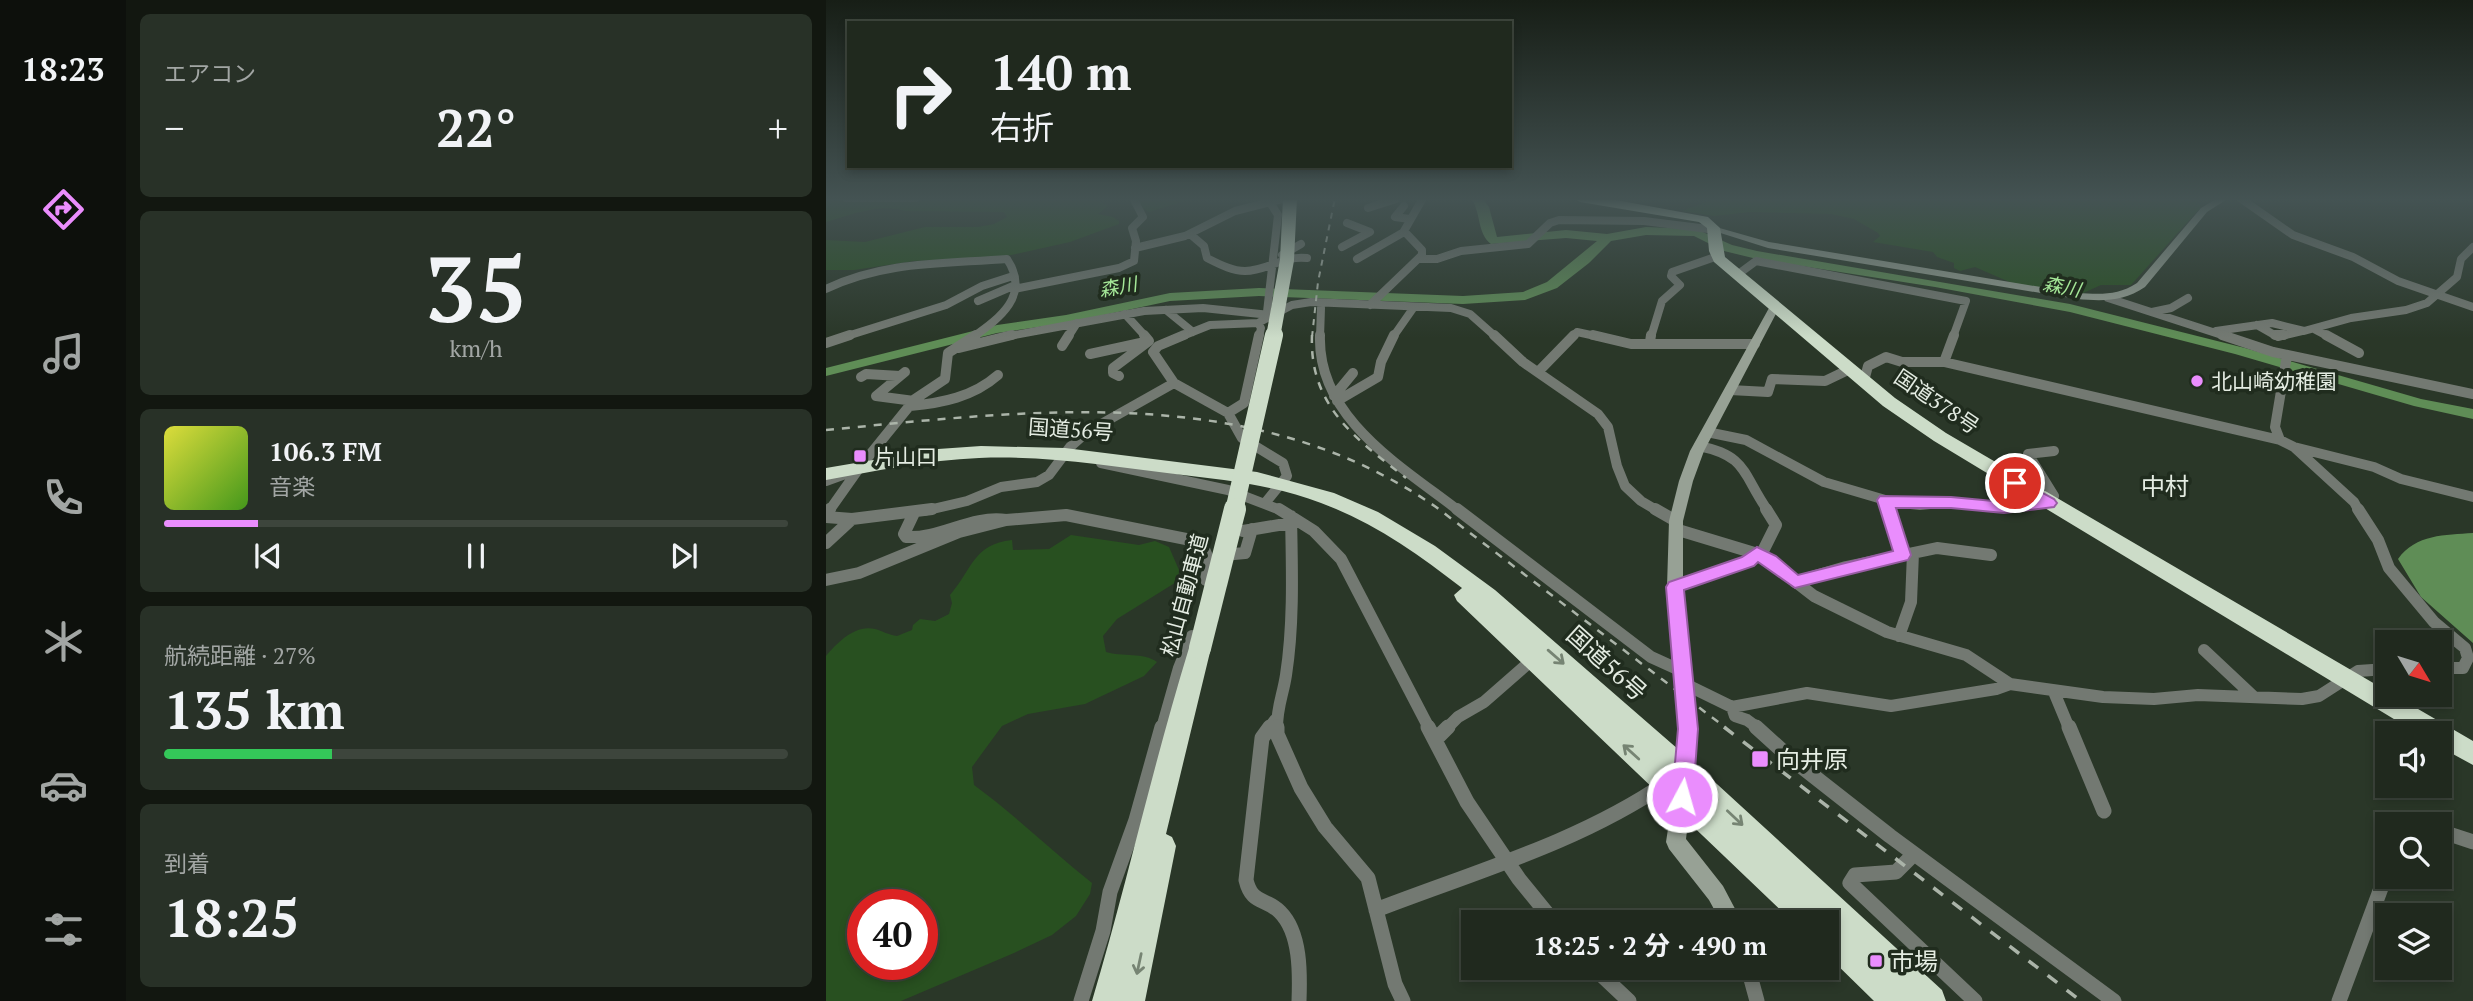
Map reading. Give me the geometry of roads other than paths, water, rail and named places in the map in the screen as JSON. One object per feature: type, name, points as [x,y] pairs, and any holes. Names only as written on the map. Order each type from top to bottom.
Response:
[{"type":"highway","name":"松山自動車道","points":[[1107,1001],[1139,890],[1184,703],[1248,462],[1276,322],[1286,265],[1287,245]]},
{"type":"highway","name":"国道378号","points":[[1717,245],[1737,275],[1774,308],[1940,437],[2417,721]]},
{"type":"highway","name":"国道56号","points":[[826,474],[958,453],[1073,456],[1214,471],[1283,483],[1349,507],[1428,551],[1487,596],[1802,910]]},
{"type":"highway","name":"国道56号","points":[[1349,507],[1439,573],[1476,604],[1533,659],[1931,1001]]},
{"type":"highway","points":[[1130,1001],[1156,885],[1184,703]]},
{"type":"highway","name":"国道378号","points":[[2452,742],[2473,754]]},
{"type":"highway","points":[[1839,946],[1896,1001]]},
{"type":"street","points":[[978,301],[1014,287],[1125,266],[1134,261],[1135,245]]},
{"type":"street","points":[[1135,248],[1148,245]]},
{"type":"street","points":[[1202,245],[1207,258],[1237,270],[1255,270],[1294,256],[1307,258]]},
{"type":"street","points":[[1268,314],[1275,245]]},
{"type":"street","points":[[1273,262],[1300,245]]},
{"type":"street","points":[[1346,245],[1370,251]]},
{"type":"street","points":[[1357,259],[1381,245]]},
{"type":"street","points":[[1371,303],[1419,259],[1422,250],[1417,245]]},
{"type":"street","points":[[1419,259],[1437,259],[1461,251],[1517,245]]},
{"type":"street","points":[[1650,342],[1659,307],[1670,290],[1680,285],[1671,276],[1672,272],[1713,245]]},
{"type":"street","points":[[1761,245],[2010,287],[2108,298],[2213,332],[2286,363],[2473,394]]},
{"type":"street","points":[[2108,298],[2129,293],[2141,285],[2175,245]]},
{"type":"street","points":[[2320,245],[2346,254],[2398,281],[2473,307]]},
{"type":"street","points":[[2213,332],[2257,325],[2278,337],[2351,318],[2406,310],[2427,303],[2457,277],[2461,259],[2473,247]]},
{"type":"street","points":[[826,289],[855,274],[893,266],[1007,259],[1014,287],[1014,296],[1008,311],[946,356],[945,379],[912,404],[860,467],[826,516],[852,519],[914,513],[967,500],[1000,487],[1037,482],[1073,456],[1087,432],[1174,383]]},
{"type":"street","points":[[1737,275],[1756,261],[1966,301],[1944,362]]},
{"type":"street","points":[[855,274],[869,278]]},
{"type":"street","points":[[826,343],[954,302],[982,286],[1013,276]]},
{"type":"street","points":[[826,289],[838,292]]},
{"type":"street","points":[[2152,312],[2171,308],[2188,298]]},
{"type":"street","points":[[1266,502],[1287,476],[1283,463],[1242,438],[1228,413],[1174,383],[1154,349],[1210,325],[1258,323],[1268,314],[1307,301],[1451,308],[1470,313],[1514,355],[1604,420],[1625,486],[1641,501],[1676,525],[1759,554],[1795,582],[1832,605],[1899,636],[1965,654],[2010,684],[2103,697],[2154,699],[2198,695],[2302,699],[2319,696],[2358,671],[2375,670]]},
{"type":"street","points":[[1335,398],[1378,377],[1381,362],[1391,340],[1414,307]]},
{"type":"street","points":[[959,347],[1125,314],[1203,308],[1268,314]]},
{"type":"street","points":[[1321,308],[1319,357],[1335,398],[1351,423],[1378,449],[1651,657],[1732,707],[1735,716],[1743,717],[1756,726],[1773,743],[1914,854],[2114,1001]]},
{"type":"street","points":[[1725,910],[1676,842],[1678,784],[1688,729],[1675,587],[1676,525],[1686,481],[1703,439],[1774,308]]},
{"type":"street","points":[[1166,310],[1193,332]]},
{"type":"street","points":[[1125,314],[1149,341]]},
{"type":"street","points":[[1062,346],[1077,323]]},
{"type":"street","points":[[1228,413],[1244,403],[1261,328],[1258,323]]},
{"type":"street","points":[[2309,330],[2359,353]]},
{"type":"street","points":[[1538,372],[1577,332],[1626,344],[1755,344]]},
{"type":"street","points":[[1090,354],[1149,341]]},
{"type":"street","points":[[1119,376],[1112,372],[1113,368],[1149,341]]},
{"type":"street","points":[[1730,390],[1768,392],[1772,379],[1825,381],[1857,375],[1886,357],[1902,362],[1944,362],[2280,440],[2294,447],[2350,459],[2400,479],[2473,497]]},
{"type":"street","points":[[2280,440],[2275,427],[2286,363]]},
{"type":"street","points":[[1335,398],[1353,373]]},
{"type":"street","points":[[861,377],[866,374],[902,374],[876,396],[912,404],[934,403],[988,386],[998,374]]},
{"type":"street","points":[[1703,439],[1746,440],[1824,482],[1902,504],[1951,502],[2004,508],[2049,503],[2054,496],[2028,454],[2053,451]]},
{"type":"street","points":[[1675,587],[1748,561],[1759,554],[1776,525],[1748,473],[1731,455],[1703,439]]},
{"type":"street","points":[[2294,447],[2354,502],[2378,540],[2389,568],[2444,630]]},
{"type":"street","points":[[1073,456],[1266,502],[1328,544],[1341,560],[1467,802],[1506,861],[1545,910]]},
{"type":"street","points":[[826,481],[860,467]]},
{"type":"street","points":[[1885,500],[1908,554],[1911,602],[1899,636]]},
{"type":"street","points":[[914,513],[904,534],[906,537],[932,535],[992,519],[1006,520]]},
{"type":"street","points":[[826,580],[859,573],[959,532],[1006,520],[1066,514],[1191,540],[1205,547],[1209,556],[1209,567],[1189,648],[1179,668],[1136,820],[1110,892],[1103,931],[1081,1001]]},
{"type":"street","points":[[826,542],[852,519]]},
{"type":"street","points":[[1209,556],[1245,553],[1247,530],[1291,519]]},
{"type":"street","points":[[1291,519],[1292,578],[1286,676],[1275,720],[1262,737],[1246,880],[1248,893],[1254,899],[1273,906],[1289,922],[1298,967],[1299,1001]]},
{"type":"street","points":[[1795,582],[1846,567],[1937,548],[1991,555]]},
{"type":"street","points":[[2452,637],[2465,648],[2468,658],[2463,668],[2452,668]]},
{"type":"street","points":[[2204,650],[2253,696]]},
{"type":"street","points":[[1436,739],[1453,721],[1484,702],[1533,659]]},
{"type":"street","points":[[1732,707],[1807,693],[1891,706],[1996,689],[2010,684]]},
{"type":"street","points":[[2054,692],[2104,811]]},
{"type":"street","points":[[1275,720],[1284,752],[1301,788],[1325,827],[1368,878],[1395,984],[1403,1001]]},
{"type":"street","points":[[1376,909],[1465,875],[1487,871],[1678,784]]},
{"type":"street","points":[[2452,835],[2473,842]]},
{"type":"street","points":[[1914,854],[1896,872],[1855,875],[1850,883],[1975,1001]]},
{"type":"street","points":[[2339,1001],[2381,889]]},
{"type":"street","points":[[1607,980],[1629,1001]]},
{"type":"street","points":[[1751,980],[1757,1001]]},
{"type":"waterway","name":"森川","points":[[826,372],[997,329],[1066,319],[1170,297],[1259,292],[1463,300],[1525,296],[1552,285],[1600,245]]},
{"type":"waterway","name":"森川","points":[[1721,245],[1757,255],[1935,283],[2070,308],[2240,351],[2419,403],[2473,414]]},
{"type":"railway","points":[[1312,336],[1326,245]]},
{"type":"railway","points":[[1312,336],[1313,360],[1318,382],[1327,401],[1353,434],[1406,478]]},
{"type":"railway","points":[[826,430],[1063,412],[1141,414],[1218,422],[1293,439],[1366,467],[1436,507],[1726,728]]},
{"type":"railway","points":[[1724,727],[2081,1001]]},
{"type":"place","name":"北山崎幼稚園","points":[[2197,381]]},
{"type":"place","name":"片山口","points":[[860,456]]},
{"type":"place","name":"向井原","points":[[1760,759]]},
{"type":"place","name":"市場","points":[[1876,961]]},
{"type":"district","name":"中村","points":[[2165,486]]}]
